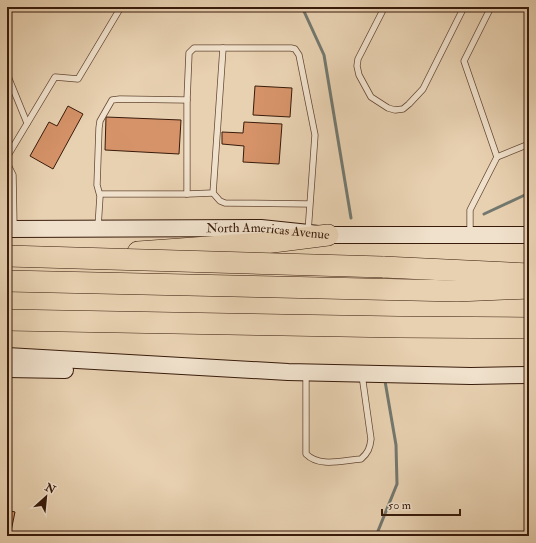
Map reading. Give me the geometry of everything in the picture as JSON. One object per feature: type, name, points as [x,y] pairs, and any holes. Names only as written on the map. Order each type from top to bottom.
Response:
[{"type":"highway","points":[[7,261],[264,243],[318,234]]},
{"type":"highway","points":[[7,256],[383,267],[529,274]]},
{"type":"highway","points":[[7,280],[449,291],[529,288]]},
{"type":"highway","points":[[7,320],[529,328]]},
{"type":"main road","name":"North Americas Avenue","points":[[11,229],[261,228],[318,234],[470,236],[529,235]]},
{"type":"main road","points":[[7,356],[306,373],[471,376],[529,375]]},
{"type":"main road","points":[[7,369],[250,375],[288,372]]},
{"type":"lane","points":[[7,157],[55,77],[78,79],[121,7]]},
{"type":"lane","points":[[383,7],[382,12],[358,59],[357,66],[362,80],[371,97],[388,108],[395,110],[403,109],[423,89],[464,7]]},
{"type":"lane","points":[[491,7],[464,61],[497,157]]},
{"type":"lane","points":[[187,194],[187,100],[189,53],[194,48],[295,49],[299,55],[315,135],[310,204],[318,234]]},
{"type":"lane","points":[[223,48],[214,193],[225,203],[310,204]]},
{"type":"lane","points":[[7,74],[27,123]]},
{"type":"lane","points":[[98,229],[100,194],[97,185],[99,128],[100,121],[112,100],[187,100]]},
{"type":"lane","points":[[470,236],[470,210],[497,157],[529,144]]},
{"type":"lane","points":[[7,163],[13,175],[11,229]]},
{"type":"lane","points":[[100,194],[214,193]]},
{"type":"lane","points":[[306,373],[306,454],[311,460],[321,463],[361,459],[366,455],[370,448],[371,438],[362,374]]},
{"type":"building","points":[[255,86],[292,88],[290,117],[253,115]]},
{"type":"building","points":[[529,104],[529,116],[525,105]]},
{"type":"building","points":[[68,106],[83,114],[53,169],[30,156],[49,122],[57,126]]},
{"type":"building","points":[[106,117],[181,120],[179,154],[105,150]]},
{"type":"building","points":[[244,122],[282,124],[279,164],[243,162],[244,146],[222,144],[222,132],[243,133]]},
{"type":"building","points":[[7,510],[15,512],[10,536],[7,536]]},
{"type":"waterway","points":[[302,7],[324,55],[351,218]]},
{"type":"waterway","points":[[484,214],[529,193]]},
{"type":"waterway","points":[[376,536],[397,484],[396,445],[385,381]]}]
